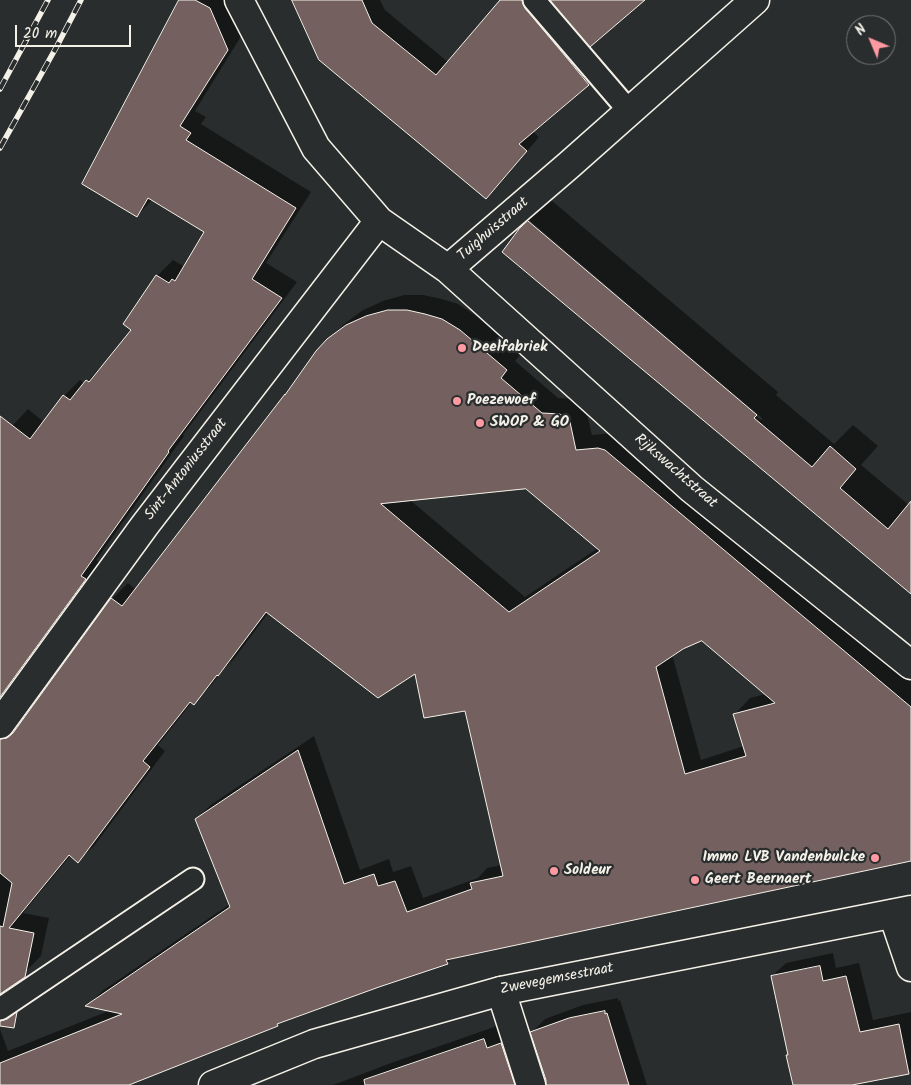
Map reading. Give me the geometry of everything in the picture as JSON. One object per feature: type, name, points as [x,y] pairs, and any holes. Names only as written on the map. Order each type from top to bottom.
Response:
[{"type":"street","name":"Tuighuisstraat","points":[[239,0],[316,148],[380,221],[448,269],[756,0]]},
{"type":"street","name":"Sint-Antoniusstraat","points":[[0,724],[145,525],[380,221]]},
{"type":"street","name":"Rijkswachtstraat","points":[[448,269],[692,489],[911,665]]},
{"type":"street","points":[[902,912],[911,967]]},
{"type":"street","name":"Zwevegemsestraat","points":[[213,1085],[314,1044],[501,991],[902,912]]},
{"type":"street","points":[[501,991],[531,1085]]},
{"type":"lane","points":[[534,0],[630,112]]},
{"type":"lane","points":[[0,1009],[193,879]]},
{"type":"building","points":[[179,0],[195,0],[210,8],[228,50],[180,126],[191,133],[186,140],[296,208],[252,279],[282,298],[168,451],[81,576],[86,579],[0,697],[0,416],[30,439],[63,395],[70,400],[86,380],[89,382],[131,330],[123,324],[156,275],[169,283],[172,279],[175,281],[204,232],[148,198],[137,217],[82,184]]},
{"type":"building","points":[[292,0],[362,0],[372,23],[436,75],[500,0],[522,0],[525,8],[589,85],[519,144],[527,151],[486,199],[319,60]]},
{"type":"building","points":[[550,0],[645,0],[590,47]]},
{"type":"building","points":[[528,221],[757,415],[754,418],[812,467],[830,446],[856,469],[840,488],[888,529],[911,501],[911,594],[502,252],[519,229]]},
{"type":"building","points":[[388,310],[407,310],[442,319],[460,330],[507,370],[501,378],[542,413],[560,414],[570,422],[576,450],[598,448],[605,450],[911,707],[911,861],[446,960],[448,964],[277,1024],[278,1026],[129,1085],[0,1085],[0,1063],[122,1014],[85,1006],[230,907],[195,819],[298,750],[344,884],[374,874],[378,886],[395,881],[407,912],[472,889],[470,883],[503,876],[465,711],[424,718],[415,674],[378,698],[266,612],[218,676],[194,705],[190,702],[143,761],[150,767],[78,863],[69,855],[9,928],[34,933],[25,977],[0,994],[0,926],[3,927],[12,883],[0,873],[0,739],[7,738],[13,733],[111,598],[122,606],[285,395],[316,351],[327,339],[346,325],[366,316]],"holes":[[[526,489],[600,551],[509,612],[381,504]],[[702,641],[775,703],[733,714],[746,756],[685,774],[656,667],[683,649]]]},
{"type":"building","points":[[820,966],[823,981],[846,976],[860,1032],[899,1024],[909,1074],[852,1085],[793,1085],[771,976]]},
{"type":"building","points":[[605,1011],[629,1085],[546,1085],[530,1032],[569,1018]]},
{"type":"building","points":[[17,1012],[14,1028],[0,1026],[0,1021],[7,1019]]},
{"type":"building","points":[[484,1039],[487,1048],[501,1043],[515,1085],[365,1085],[364,1080]]},
{"type":"railway","points":[[0,89],[48,0]]},
{"type":"railway","points":[[0,148],[81,0]]},
{"type":"place","name":"Deelfabriek","points":[[462,348]]},
{"type":"place","name":"Poezewoef","points":[[457,401]]},
{"type":"place","name":"SWOP & GO","points":[[480,423]]},
{"type":"place","name":"Immo LVB Vandenbulcke","points":[[875,858]]},
{"type":"place","name":"Soldeur","points":[[554,871]]},
{"type":"place","name":"Geert Beernaert","points":[[695,880]]}]
